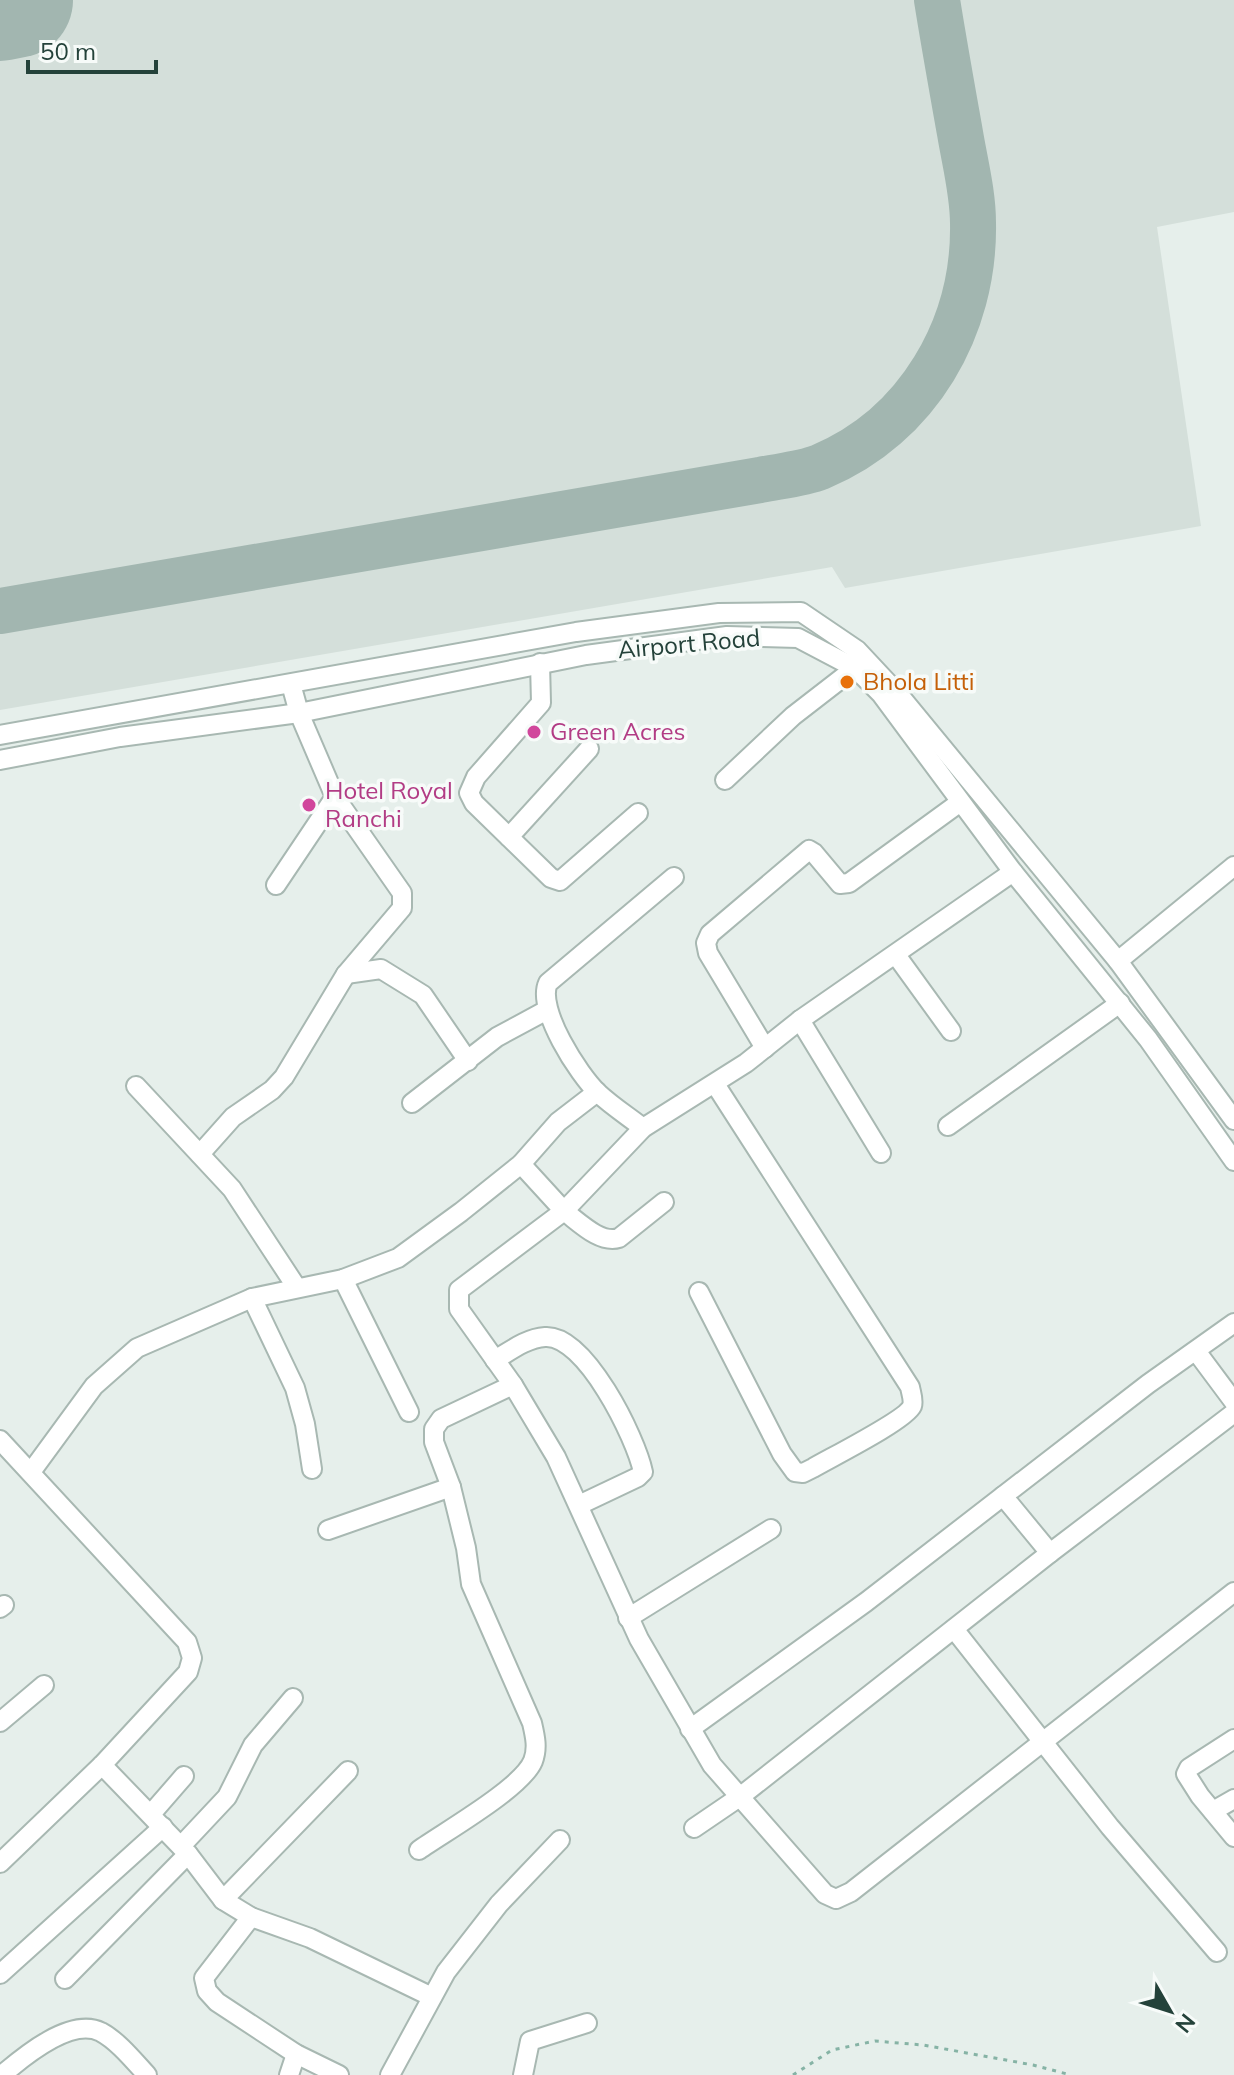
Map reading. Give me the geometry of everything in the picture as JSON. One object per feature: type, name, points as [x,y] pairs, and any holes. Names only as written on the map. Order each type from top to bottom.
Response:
[{"type":"street","name":"Airport Road","points":[[0,735],[576,632],[719,613],[801,612],[857,650],[900,696],[1118,961],[1234,1120]]},
{"type":"street","name":"Airport Road","points":[[0,760],[120,737],[299,713],[540,663],[727,636],[798,638],[855,668],[881,694],[959,803],[1120,1003],[1231,1150]]},
{"type":"street","points":[[540,663],[541,703],[476,777],[469,793],[474,803],[551,878],[560,881],[638,813]]},
{"type":"street","points":[[725,780],[793,716],[855,668]]},
{"type":"street","points":[[200,1154],[233,1117],[272,1090],[284,1077],[346,974],[402,908],[402,893],[335,797],[299,713],[291,684]]},
{"type":"street","points":[[509,837],[589,749]]},
{"type":"street","points":[[276,885],[335,797]]},
{"type":"street","points":[[765,1048],[708,953],[706,943],[710,934],[809,850],[840,884],[849,883],[959,803]]},
{"type":"street","points":[[1118,961],[1234,866]]},
{"type":"street","points":[[1013,872],[800,1020],[715,1084],[643,1128],[564,1211],[459,1290],[459,1309],[513,1385],[556,1457],[628,1618],[655,1671],[712,1765],[814,1885],[836,1899],[851,1892],[1234,1592]]},
{"type":"street","points":[[643,1128],[597,1092],[573,1061],[547,1010],[544,992],[548,983],[674,877]]},
{"type":"street","points":[[896,955],[951,1031]]},
{"type":"street","points":[[346,974],[381,969],[423,995],[468,1061]]},
{"type":"street","points":[[948,1126],[1120,1003]]},
{"type":"street","points":[[412,1103],[497,1037],[547,1010]]},
{"type":"street","points":[[800,1020],[881,1153]]},
{"type":"street","points":[[699,1292],[782,1454],[795,1472],[803,1473],[813,1468],[894,1422],[911,1408],[910,1387],[715,1084]]},
{"type":"street","points":[[136,1086],[242,1203],[297,1288]]},
{"type":"street","points":[[31,1472],[94,1386],[137,1348],[252,1298],[343,1279],[398,1258],[521,1164],[558,1122],[597,1092]]},
{"type":"street","points":[[521,1164],[564,1211],[600,1237],[611,1240],[619,1238],[664,1202]]},
{"type":"street","points":[[343,1279],[409,1412]]},
{"type":"street","points":[[252,1298],[295,1388],[312,1469]]},
{"type":"street","points":[[690,1729],[866,1602],[1148,1384],[1234,1323]]},
{"type":"street","points":[[495,1360],[528,1341],[551,1337],[577,1354],[604,1386],[621,1416],[643,1472],[579,1505]]},
{"type":"street","points":[[1196,1351],[1234,1402]]},
{"type":"street","points":[[419,1850],[526,1775],[534,1759],[536,1745],[532,1723],[471,1584],[451,1487],[434,1442],[434,1429],[441,1419],[513,1385]]},
{"type":"street","points":[[694,1828],[741,1796],[1234,1413]]},
{"type":"street","points":[[0,1440],[187,1642],[192,1658],[188,1672],[102,1765],[0,1863]]},
{"type":"street","points":[[328,1530],[451,1487]]},
{"type":"street","points":[[1003,1496],[1050,1553]]},
{"type":"street","points":[[628,1618],[771,1529]]},
{"type":"street","points":[[954,1629],[1120,1839],[1217,1952]]},
{"type":"street","points":[[0,1722],[44,1685]]},
{"type":"street","points":[[65,1979],[184,1850],[227,1797],[253,1745],[293,1698]]},
{"type":"street","points":[[1234,1739],[1186,1772],[1191,1783],[1234,1837]]},
{"type":"street","points":[[102,1765],[184,1850],[223,1900],[251,1917],[310,1938],[432,1997]]},
{"type":"street","points":[[223,1900],[348,1771]]},
{"type":"street","points":[[0,1974],[157,1821],[184,1776]]},
{"type":"street","points":[[1213,1811],[1234,1799]]},
{"type":"street","points":[[390,2075],[446,1972],[499,1904],[560,1840]]},
{"type":"street","points":[[251,1917],[204,1978],[207,1991],[217,2002],[296,2054],[339,2075]]},
{"type":"street","points":[[523,2075],[530,2041],[587,2023]]},
{"type":"street","points":[[6,2071],[60,2035],[76,2028],[90,2028],[103,2033],[147,2075]]},
{"type":"street","points":[[289,2075],[296,2054]]},
{"type":"path","points":[[793,2075],[832,2050],[875,2041],[923,2045],[1071,2075]]},
{"type":"shaded area","points":[[0,0],[1234,0],[1234,212],[1157,227],[1201,526],[845,588],[832,567],[0,710]]},
{"type":"taxiway","points":[[0,611],[791,475],[820,467],[855,449],[886,426],[912,399],[934,369],[964,299],[971,262],[972,200],[937,0]]},
{"type":"runway","points":[[0,3],[15,0]]},
{"type":"place","name":"Bhola Litti","points":[[847,682]]},
{"type":"place","name":"Green Acres","points":[[534,732]]},
{"type":"place","name":"Hotel Royal Ranchi","points":[[309,805]]}]
